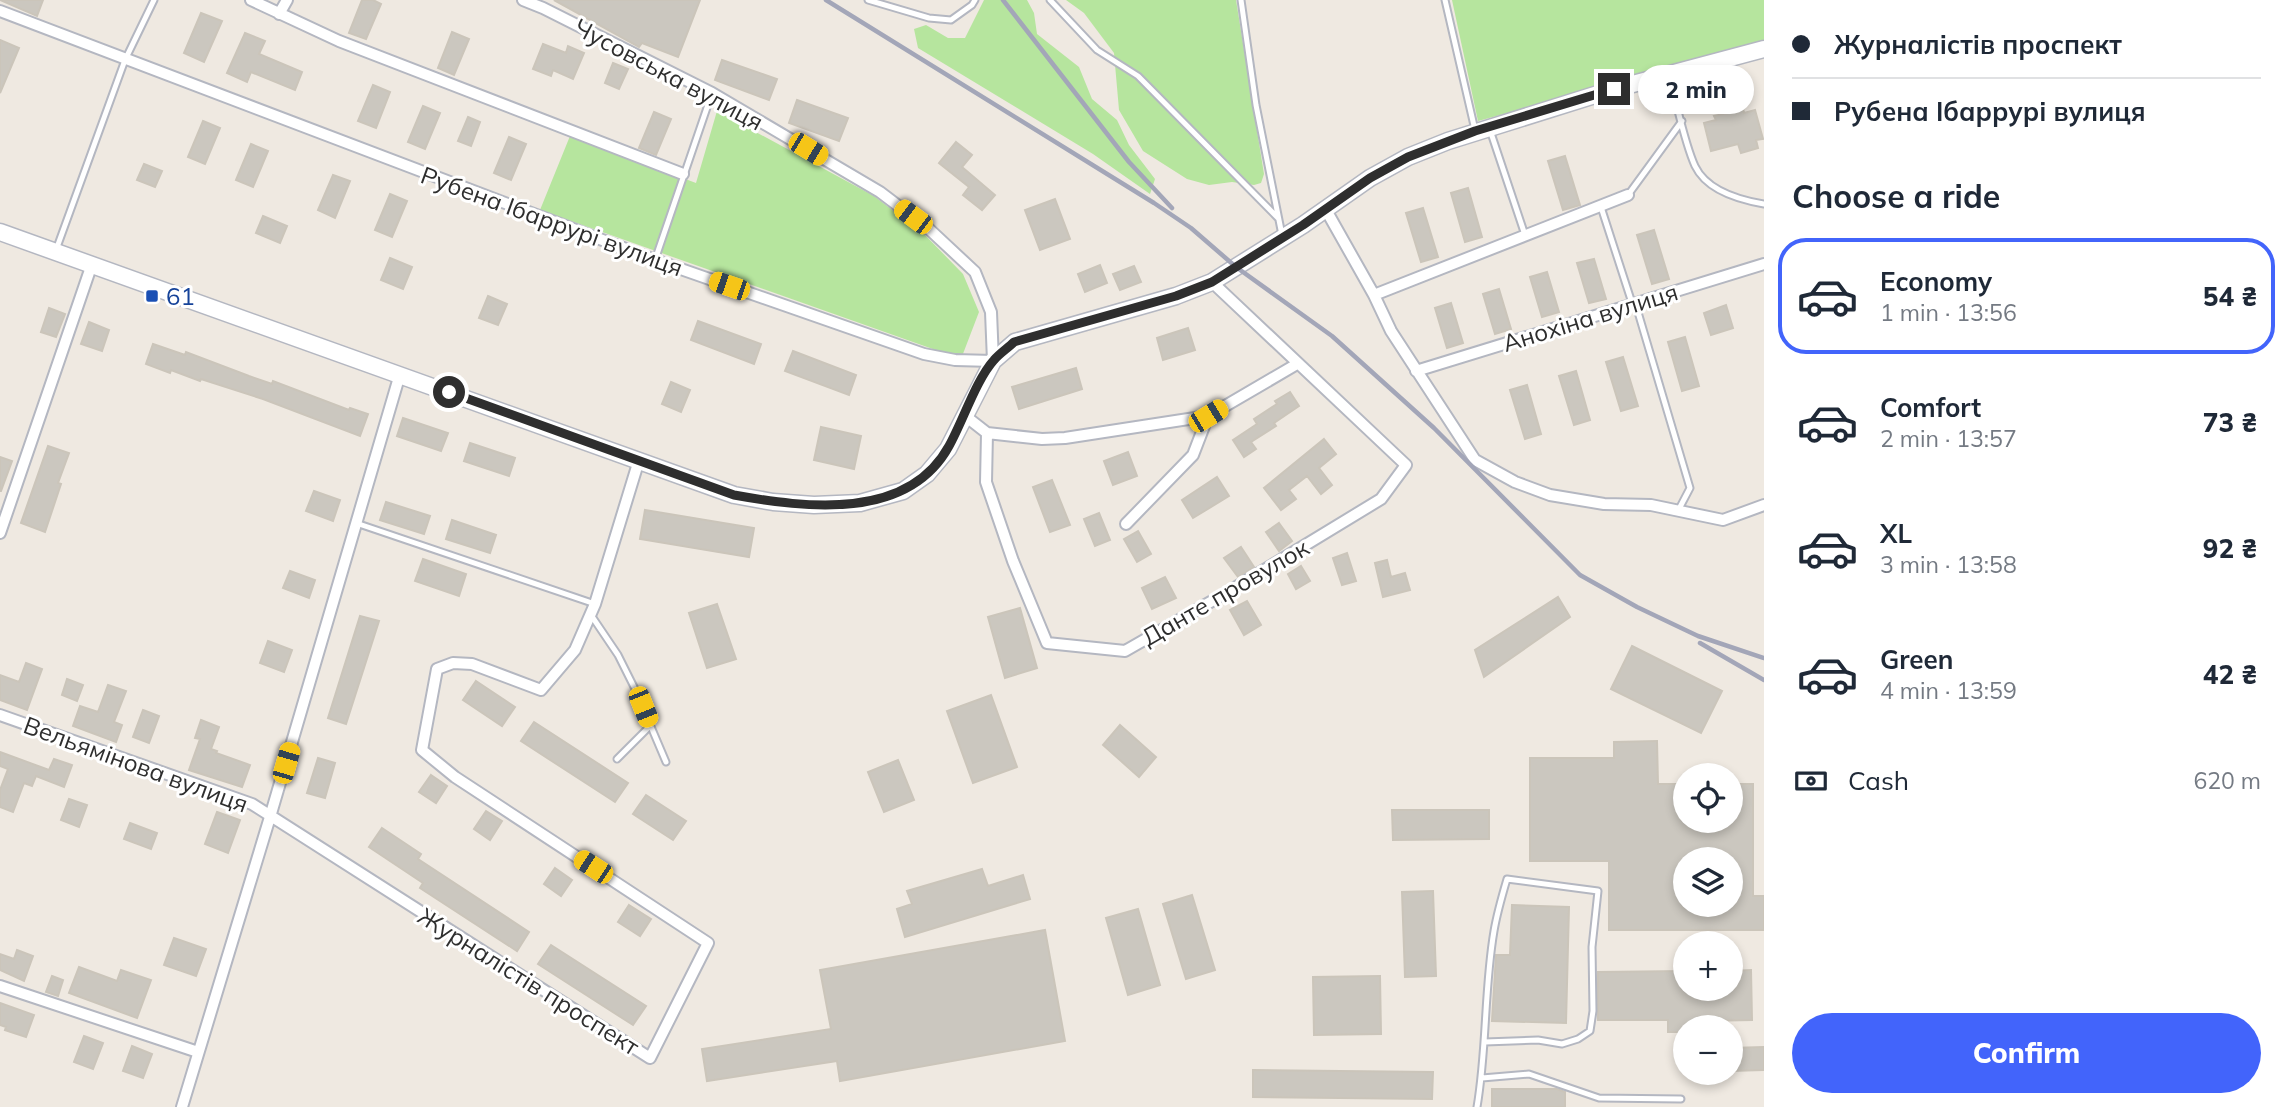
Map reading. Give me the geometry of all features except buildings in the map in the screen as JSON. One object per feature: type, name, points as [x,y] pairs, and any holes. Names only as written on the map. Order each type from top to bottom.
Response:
[{"type":"main road","points":[[0,232],[734,495],[773,502],[814,505],[860,503],[903,491],[928,474],[948,449],[993,361],[1014,342],[1176,296],[1212,282],[1283,238],[1370,178],[1408,157],[1482,129],[1668,74],[1764,49]]},
{"type":"street","points":[[251,0],[339,41],[683,174]]},
{"type":"street","points":[[279,14],[287,0]]},
{"type":"street","name":"Чусовська вулиця","points":[[523,0],[712,93],[880,192],[930,230],[975,272],[992,312],[993,361]]},
{"type":"street","name":"Рубена Ібаррурі вулиця","points":[[0,11],[655,261],[924,354],[955,360],[993,361]]},
{"type":"street","points":[[1374,295],[1628,195]]},
{"type":"street","points":[[1326,209],[1391,331],[1475,460],[1550,495],[1604,504],[1651,505],[1723,520],[1764,505]]},
{"type":"street","points":[[0,533],[92,264]]},
{"type":"street","name":"Анохіна вулиця","points":[[1416,372],[1764,264]]},
{"type":"street","name":"Данте провулок","points":[[988,433],[986,481],[1013,561],[1046,643],[1125,651],[1381,499],[1406,465],[1212,282]]},
{"type":"street","points":[[964,415],[988,433],[1042,439],[1065,438],[1208,416],[1297,364]]},
{"type":"street","points":[[182,1107],[400,374]]},
{"type":"street","points":[[1126,524],[1193,455],[1208,416]]},
{"type":"street","name":"Журналістів проспект","points":[[270,817],[650,1058],[708,943],[455,777],[422,750],[437,669],[453,663],[472,664],[541,690],[575,650],[593,610],[639,460]]},
{"type":"street","points":[[0,493],[12,497]]},
{"type":"street","name":"Вельямінова вулиця","points":[[0,715],[252,804],[270,817]]},
{"type":"street","points":[[0,986],[198,1052]]},
{"type":"lane","points":[[55,253],[125,60],[154,0]]},
{"type":"lane","points":[[868,0],[929,18],[951,20],[975,0]]},
{"type":"lane","points":[[1050,0],[1097,50],[1138,76],[1278,218]]},
{"type":"lane","points":[[1241,0],[1256,105],[1283,238]]},
{"type":"lane","points":[[1445,0],[1482,129],[1525,235]]},
{"type":"lane","points":[[1668,74],[1696,168],[1715,188],[1742,201],[1764,204]]},
{"type":"lane","points":[[655,261],[712,93]]},
{"type":"lane","points":[[1628,195],[1682,121]]},
{"type":"lane","points":[[1601,207],[1690,488],[1679,509]]},
{"type":"lane","points":[[356,523],[593,610],[618,655],[666,762]]},
{"type":"lane","points":[[617,759],[650,726]]},
{"type":"lane","points":[[1477,1107],[1482,1078],[1494,931],[1507,878],[1598,891],[1592,947],[1593,1011],[1590,1031],[1578,1039],[1562,1044],[1538,1040],[1485,1042]]},
{"type":"lane","points":[[1482,1078],[1529,1074],[1599,1098],[1681,1099]]},
{"type":"green space","points":[[984,0],[1027,0],[1034,13],[1037,34],[1079,67],[1092,99],[1117,120],[1129,145],[1155,179],[1150,194],[1093,154],[918,48],[914,29],[926,25],[948,38],[965,38]]},
{"type":"green space","points":[[1066,0],[1236,0],[1264,174],[1261,183],[1254,185],[1232,182],[1209,185],[1187,179],[1143,151],[1119,110],[1114,53],[1084,13]]},
{"type":"green space","points":[[1452,0],[1764,0],[1764,43],[1478,121]]},
{"type":"green space","points":[[717,111],[874,196],[925,235],[963,274],[979,312],[961,359],[540,210],[570,136],[696,183]]},
{"type":"railway","points":[[826,0],[1191,228],[1236,267],[1332,336],[1434,428],[1580,575],[1637,607],[1698,636],[1764,658]]},
{"type":"railway","points":[[1003,0],[1129,162],[1172,208]]},
{"type":"railway","points":[[1700,643],[1764,680]]},
{"type":"place","name":"61","points":[[152,296]]},
{"type":"route","points":[[449,392],[734,495],[773,502],[814,505],[860,503],[882,498],[903,491],[928,474],[948,449],[993,361],[1014,342],[1176,296],[1212,282],[1303,225],[1370,178],[1408,157],[1475,131],[1614,89]]}]
